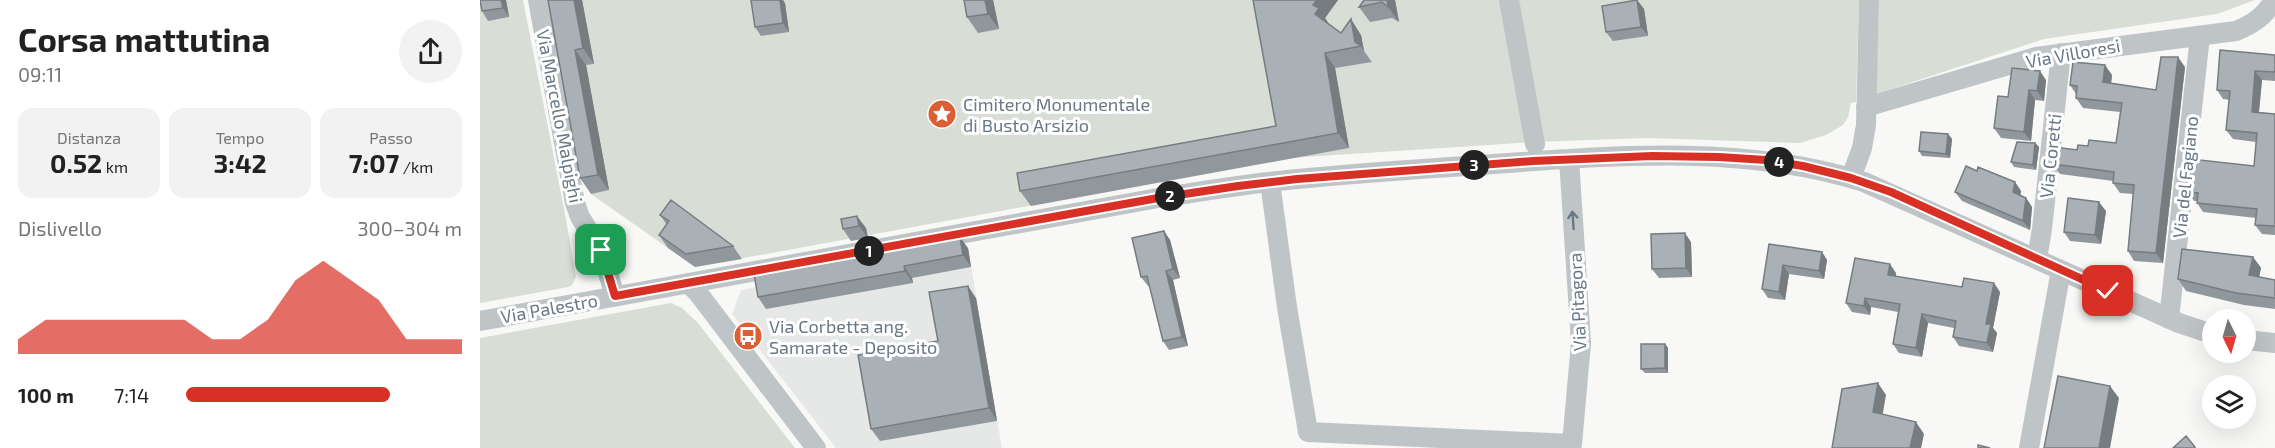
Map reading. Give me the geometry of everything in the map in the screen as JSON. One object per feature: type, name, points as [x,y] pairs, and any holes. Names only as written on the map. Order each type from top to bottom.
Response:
[{"type":"street","name":"Via Marcello Malpighi","points":[[538,0],[575,203],[580,217],[601,250],[615,296]]},
{"type":"street","points":[[1509,0],[1536,144]]},
{"type":"street","points":[[1851,178],[1864,140],[1869,0]]},
{"type":"street","name":"Via Villoresi","points":[[1866,107],[2036,57],[2222,34],[2246,27],[2263,15],[2274,0]]},
{"type":"street","name":"Via del Fagiano","points":[[2169,319],[2200,36]]},
{"type":"street","name":"Via Coretti","points":[[2037,259],[2061,53]]},
{"type":"street","name":"Via Palestro","points":[[480,321],[1158,198],[1270,182],[1569,159],[1652,156],[1719,157],[1778,162],[1851,178],[1891,192],[2169,319],[2202,331]]},
{"type":"street","name":"Via Pitagora","points":[[1270,182],[1287,307],[1309,440],[1572,446],[1581,343],[1569,159]]},
{"type":"street","points":[[2030,448],[2061,270]]},
{"type":"street","points":[[688,283],[816,448]]},
{"type":"street","points":[[2256,341],[2275,344]]},
{"type":"shaded area","points":[[480,0],[523,0],[576,277],[572,285],[568,287],[480,303]]},
{"type":"shaded area","name":"Cimitero Monumentale di Busto Arsizio","points":[[556,0],[1859,0],[1856,102],[1851,103],[1848,117],[1843,125],[1826,135],[1800,143],[1646,138],[1535,142],[1290,158],[695,267],[591,194]]},
{"type":"shaded area","points":[[1879,0],[2255,0],[2217,14],[2044,39],[1876,94]]},
{"type":"shaded area","points":[[968,248],[1002,448],[836,448],[732,314],[741,290]]},
{"type":"shaded area","points":[[671,303],[682,308],[698,323],[795,448],[480,448],[480,338]]},
{"type":"building","points":[[480,0],[501,0],[503,8],[482,11]]},
{"type":"building","points":[[548,0],[574,0],[583,48],[575,50],[598,175],[580,178]]},
{"type":"building","points":[[751,0],[780,0],[783,23],[755,27]]},
{"type":"building","points":[[964,0],[985,0],[988,14],[967,17]]},
{"type":"building","points":[[1253,0],[1317,0],[1313,5],[1319,8],[1315,14],[1341,33],[1351,19],[1355,42],[1361,46],[1325,53],[1338,133],[1020,191],[1017,173],[1276,126]]},
{"type":"building","points":[[1364,0],[1387,0],[1388,7],[1382,2],[1359,7]]},
{"type":"building","points":[[1637,0],[1641,27],[1606,32],[1602,6]]},
{"type":"building","points":[[2220,50],[2275,55],[2275,72],[2255,71],[2252,112],[2275,114],[2275,226],[2255,225],[2257,209],[2197,203],[2198,193],[2188,192],[2191,159],[2254,166],[2257,133],[2226,130],[2230,91],[2217,90]]},
{"type":"building","points":[[2161,57],[2178,57],[2156,253],[2128,251],[2134,185],[2113,183],[2114,172],[2053,164],[2055,147],[2077,150],[2078,145],[2088,146],[2089,140],[2116,143],[2122,103],[2076,98],[2077,86],[2070,85],[2073,62],[2105,65],[2103,82],[2156,90]]},
{"type":"building","points":[[2012,68],[2040,71],[2037,91],[2029,90],[2024,132],[1994,128],[1998,96],[2008,97]]},
{"type":"building","points":[[1921,132],[1948,134],[1946,154],[1919,151]]},
{"type":"building","points":[[2017,142],[2035,143],[2033,165],[2011,162]]},
{"type":"building","points":[[1966,166],[1977,171],[1978,167],[2015,182],[2013,192],[2026,198],[2023,221],[1955,192]]},
{"type":"building","points":[[2068,198],[2099,202],[2095,235],[2064,232]]},
{"type":"building","points":[[671,200],[733,246],[686,254],[659,235],[669,221],[660,215]]},
{"type":"building","points":[[857,216],[859,226],[843,229],[841,219]]},
{"type":"building","points":[[1164,231],[1173,269],[1166,271],[1182,337],[1163,341],[1147,276],[1141,277],[1132,238]]},
{"type":"building","points":[[1685,233],[1686,268],[1652,269],[1651,234]]},
{"type":"building","points":[[960,237],[963,255],[904,266],[905,271],[758,297],[754,274],[848,253]]},
{"type":"building","points":[[1769,244],[1822,252],[1819,271],[1783,265],[1779,292],[1762,289]]},
{"type":"building","points":[[2182,249],[2253,257],[2249,275],[2275,280],[2275,298],[2236,293],[2178,279]]},
{"type":"building","points":[[1855,258],[1890,264],[1888,275],[1962,287],[1964,278],[1994,283],[1986,324],[1991,324],[1987,343],[1953,337],[1956,321],[1922,314],[1916,348],[1893,344],[1900,304],[1865,298],[1864,306],[1846,303]]},
{"type":"building","points":[[968,286],[989,408],[871,429],[858,355],[938,341],[929,292]]},
{"type":"building","points":[[1641,344],[1665,344],[1665,368],[1641,369]]},
{"type":"building","points":[[2058,376],[2110,386],[2099,448],[2044,448]]},
{"type":"building","points":[[1878,383],[1873,412],[1916,422],[1910,448],[1832,448],[1842,389]]},
{"type":"building","points":[[2186,436],[2195,448],[2173,448]]},
{"type":"place","name":"Cimitero Monumentale di Busto Arsizio","points":[[942,114]]},
{"type":"place","name":"Via Corbetta ang. Samarate - Deposito","points":[[748,336]]},
{"type":"route","points":[[601,250],[615,296],[1158,198],[1238,186],[1297,179],[1537,161],[1634,156],[1719,157],[1766,160],[1803,166],[1864,182],[1937,212],[2108,291]]}]
